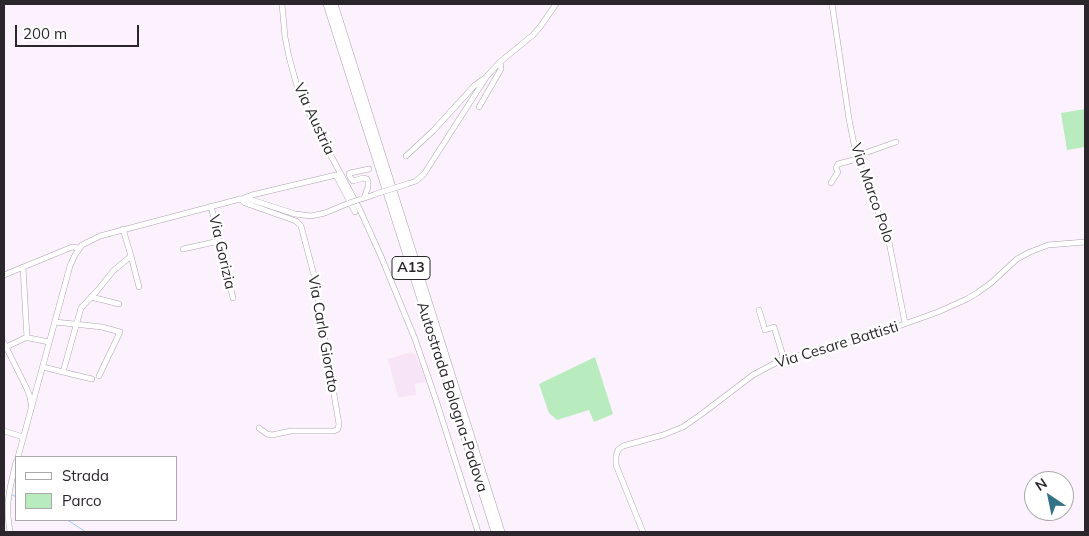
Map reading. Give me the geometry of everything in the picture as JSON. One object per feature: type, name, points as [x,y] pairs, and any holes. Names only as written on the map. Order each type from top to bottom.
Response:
[{"type":"highway","name":"Autostrada Bologna-Padova","points":[[327,4],[495,532]]},
{"type":"highway","name":"Autostrada Bologna-Padova","points":[[334,4],[501,532]]},
{"type":"street","name":"Via Austria","points":[[282,4],[289,56],[297,86],[312,122],[338,174]]},
{"type":"street","points":[[406,156],[474,86],[533,35],[556,4]]},
{"type":"street","name":"Via Marco Polo","points":[[832,4],[857,159],[888,237],[905,323]]},
{"type":"street","points":[[479,107],[501,69],[500,62]]},
{"type":"street","points":[[242,199],[254,200],[295,214],[311,216],[325,213],[416,181],[424,174],[487,76]]},
{"type":"street","points":[[831,183],[838,172],[836,166],[857,159],[865,152],[896,142]]},
{"type":"street","points":[[362,199],[368,187],[368,181],[365,178],[353,181],[350,177],[350,172],[369,169]]},
{"type":"street","points":[[18,456],[70,266],[79,248],[90,240],[124,230],[338,174]]},
{"type":"street","points":[[338,174],[355,212]]},
{"type":"street","points":[[338,174],[360,210],[415,339],[478,532]]},
{"type":"street","name":"Via Carlo Giorato","points":[[242,199],[242,202],[296,221],[301,226],[314,275],[339,424],[338,428],[334,431],[291,430],[270,436],[259,428]]},
{"type":"street","name":"Via Gorizia","points":[[211,206],[233,298]]},
{"type":"street","points":[[124,230],[139,287]]},
{"type":"street","points":[[183,249],[219,241]]},
{"type":"street","name":"Via Cesare Battisti","points":[[643,532],[616,465],[618,450],[623,446],[663,435],[682,427],[704,413],[753,375],[784,359],[882,332],[967,299],[991,283],[1017,259],[1048,245],[1085,242]]},
{"type":"street","points":[[4,275],[72,247],[79,248]]},
{"type":"street","points":[[63,372],[81,308],[112,271],[131,256]]},
{"type":"street","points":[[23,267],[27,338]]},
{"type":"street","points":[[91,297],[119,304]]},
{"type":"street","points":[[760,310],[765,330],[774,327],[784,359]]},
{"type":"street","points":[[55,322],[102,327],[120,332],[99,376]]},
{"type":"street","points":[[31,410],[27,389],[5,345],[27,338],[49,342]]},
{"type":"street","points":[[43,367],[92,379]]},
{"type":"street","points":[[27,389],[32,390],[38,387]]},
{"type":"street","points":[[30,397],[38,387]]},
{"type":"street","points":[[4,431],[23,437]]},
{"type":"street","points":[[10,532],[8,517],[9,491],[15,466]]},
{"type":"street","points":[[4,485],[9,491]]},
{"type":"shaded area","points":[[411,352],[416,355],[426,382],[415,384],[416,395],[398,397],[388,359]]},
{"type":"green space","points":[[1085,109],[1085,147],[1067,150],[1061,113]]},
{"type":"green space","points":[[595,357],[613,414],[594,422],[589,410],[557,420],[549,413],[539,384]]},
{"type":"waterway","points":[[11,494],[15,496]]},
{"type":"waterway","points":[[69,521],[86,532]]}]
